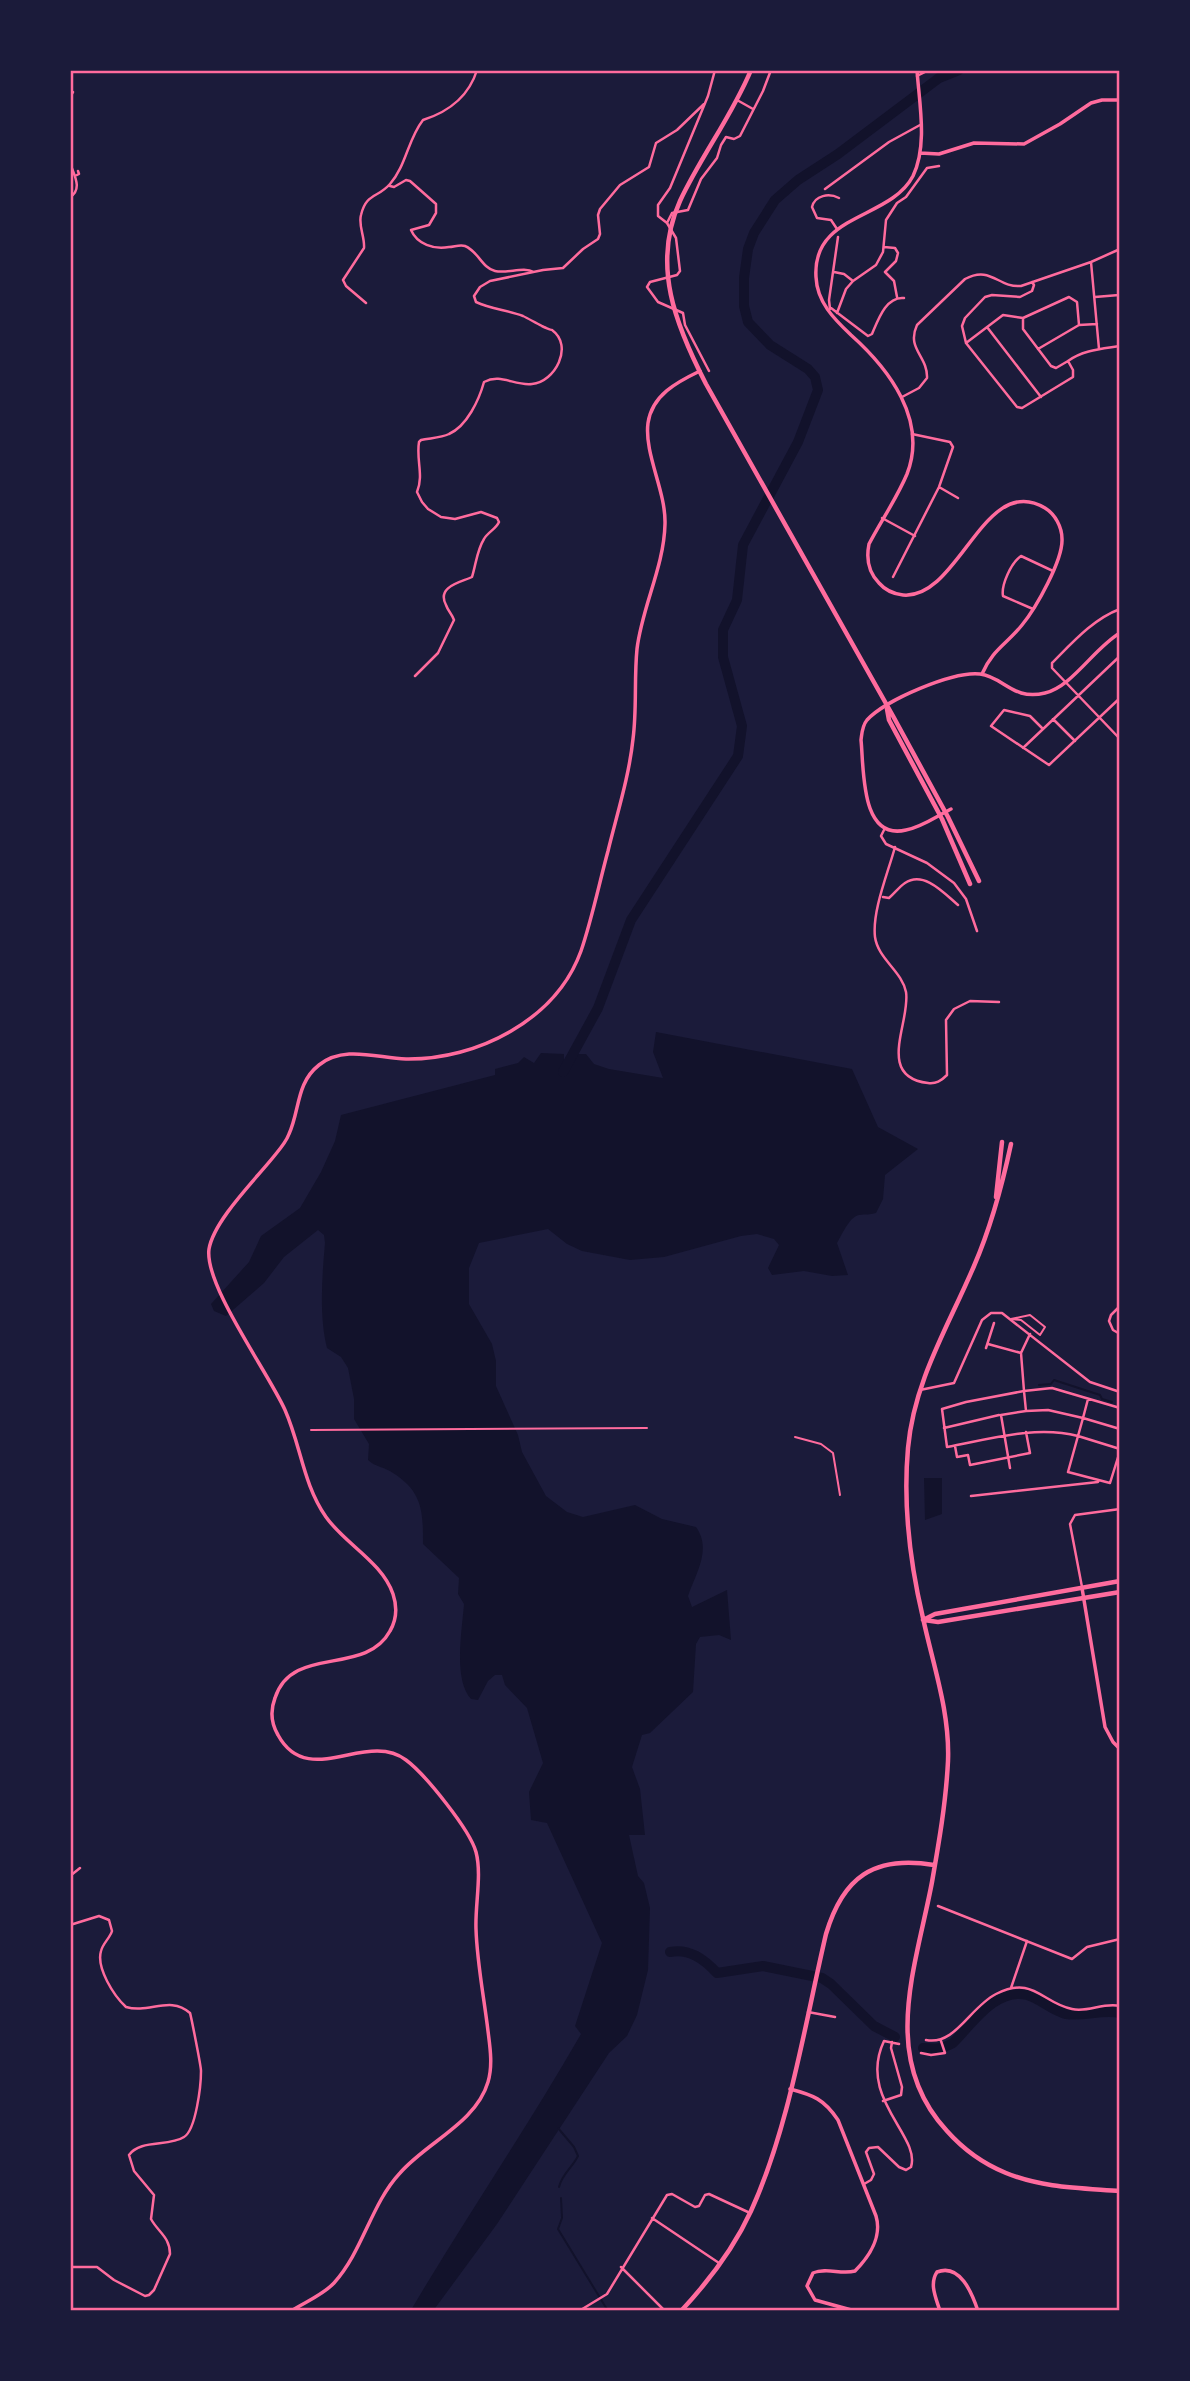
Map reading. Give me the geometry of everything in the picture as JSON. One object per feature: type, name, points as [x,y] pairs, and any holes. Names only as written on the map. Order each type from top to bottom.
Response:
[{"type":"main road","points":[[751,70],[679,202],[669,241],[667,273],[674,314],[706,384],[926,782],[971,884]]},
{"type":"main road","points":[[926,782],[948,817],[979,881]]},
{"type":"main road","points":[[1001,1175],[1002,1142]]},
{"type":"main road","points":[[1012,1144],[1001,1175],[990,1225],[975,1264],[933,1353],[920,1390],[909,1439],[907,1482],[910,1543],[923,1620],[940,1689],[948,1752],[943,1810],[913,1972],[906,2035],[912,2070],[929,2108],[944,2129],[974,2155],[1006,2173],[1052,2185],[1120,2192]]},
{"type":"main road","points":[[923,1620],[935,1614],[1120,1581]]},
{"type":"main road","points":[[923,1620],[938,1622],[1120,1592]]},
{"type":"main road","points":[[681,2311],[720,2264],[750,2213],[772,2156],[832,1914],[845,1891],[865,1873],[890,1863],[908,1862],[934,1866]]},
{"type":"street","points":[[366,303],[346,286],[343,280],[364,248],[360,218],[365,204],[371,196],[389,186],[423,120],[440,115],[458,101],[477,70]]},
{"type":"street","points":[[709,371],[685,324],[683,313],[658,302],[647,287],[650,282],[677,275],[680,271],[678,245],[667,222],[657,216],[658,205],[670,188],[715,70]]},
{"type":"street","points":[[667,222],[672,213],[688,210],[701,179],[720,153],[726,138],[734,139],[740,136],[771,70]]},
{"type":"street","points":[[929,70],[917,75],[920,153],[913,176],[894,198],[838,229],[820,250],[816,265],[817,287],[829,309],[879,363],[902,397],[908,411],[912,455],[907,474],[869,544],[867,560],[876,581],[896,593],[914,595],[928,588],[995,513],[1010,503],[1033,502],[1042,506],[1049,510],[1059,525],[1062,550],[1033,610],[1022,626],[993,654],[982,674]]},
{"type":"street","points":[[70,97],[73,92]]},
{"type":"street","points":[[737,100],[753,108]]},
{"type":"street","points":[[920,153],[939,154],[974,143],[1024,144],[1091,103],[1120,100]]},
{"type":"street","points":[[415,676],[438,653],[454,620],[444,603],[446,591],[455,582],[472,577],[483,540],[499,522],[497,518],[481,512],[448,519],[428,509],[417,492],[422,479],[419,442],[447,436],[455,431],[475,404],[484,382],[491,378],[502,378],[531,384],[541,380],[558,366],[562,355],[559,338],[552,330],[524,317],[486,307],[475,302],[474,296],[480,287],[490,281],[563,268],[598,239],[600,209],[620,185],[649,167],[656,143],[677,130],[704,104]]},
{"type":"street","points":[[825,189],[889,142],[920,125]]},
{"type":"street","points":[[70,163],[77,192],[70,197]]},
{"type":"street","points":[[837,313],[843,294],[853,281],[876,265],[884,247],[886,220],[897,203],[906,197],[928,168],[939,166]]},
{"type":"street","points":[[75,177],[79,174],[78,171]]},
{"type":"street","points":[[389,186],[394,187],[406,180],[410,181],[436,204],[436,213],[429,225],[411,230],[422,244],[443,248],[462,245],[480,257],[486,266],[496,271],[528,269],[534,272]]},
{"type":"street","points":[[838,229],[831,220],[817,218],[812,207],[816,200],[826,195],[839,198]]},
{"type":"street","points":[[894,198],[897,203]]},
{"type":"street","points":[[829,309],[838,237]]},
{"type":"street","points":[[884,247],[895,248],[898,253],[896,261],[885,272],[894,281],[897,297]]},
{"type":"street","points":[[902,397],[919,388],[927,378],[926,365],[914,343],[917,325],[965,279],[987,274],[1014,286],[1091,262],[1120,248]]},
{"type":"street","points":[[1091,262],[1099,349]]},
{"type":"street","points":[[833,271],[844,274],[853,281]]},
{"type":"street","points":[[1032,282],[1034,285],[1026,295],[985,297],[965,318],[962,332],[966,343],[1017,407],[1022,408],[1073,377],[1073,370],[1068,362]]},
{"type":"street","points":[[1119,284],[1120,302]]},
{"type":"street","points":[[1094,297],[1119,295]]},
{"type":"street","points":[[966,343],[1003,315],[1023,318],[1069,297],[1077,302],[1079,325]]},
{"type":"street","points":[[829,309],[868,336],[872,334],[890,300],[904,298]]},
{"type":"street","points":[[1023,318],[1023,328],[1051,366],[1056,368],[1077,355],[1120,346]]},
{"type":"street","points":[[1038,349],[1079,325],[1097,324]]},
{"type":"street","points":[[987,327],[1041,397]]},
{"type":"street","points":[[291,2311],[332,2285],[398,2175],[470,2112],[488,2083],[490,2051],[476,1934],[478,1858],[466,1832],[433,1789],[402,1757],[373,1750],[330,1760],[307,1759],[282,1742],[272,1718],[279,1688],[294,1671],[369,1652],[385,1639],[391,1630],[396,1607],[390,1585],[383,1575],[325,1515],[309,1488],[289,1418],[214,1281],[209,1256],[215,1232],[286,1140],[296,1115],[300,1094],[310,1074],[326,1060],[338,1055],[358,1054],[432,1057],[466,1050],[502,1036],[542,1008],[564,983],[577,961],[628,775],[634,733],[636,655],[663,545],[665,510],[648,434],[650,414],[662,394],[700,371]]},
{"type":"street","points":[[893,577],[939,487],[953,447],[950,442],[912,434]]},
{"type":"street","points":[[939,487],[958,498]]},
{"type":"street","points":[[882,518],[915,536]]},
{"type":"street","points":[[1033,610],[1003,596],[1002,591],[1015,560],[1021,556],[1053,571]]},
{"type":"street","points":[[1120,609],[1097,622],[1052,663],[1052,668],[1077,696],[1120,739]]},
{"type":"street","points":[[951,809],[906,831],[885,828],[872,815],[867,799],[861,740],[864,725],[875,713],[902,696],[955,677],[982,674],[1024,694],[1046,692],[1065,682],[1120,633]]},
{"type":"street","points":[[1023,748],[1120,656]]},
{"type":"street","points":[[1043,729],[1030,716],[1004,710],[991,726],[1049,765],[1120,698]]},
{"type":"street","points":[[1054,719],[1074,741]]},
{"type":"street","points":[[885,828],[882,841],[927,863],[960,889],[967,899],[977,931]]},
{"type":"street","points":[[895,848],[875,921],[875,939],[881,954],[902,981],[906,995],[897,1052],[900,1064],[916,1080],[930,1084],[940,1082],[947,1075],[946,1020],[954,1009],[970,1001],[999,1002]]},
{"type":"street","points":[[881,897],[890,898],[902,884],[920,879],[930,883],[958,905]]},
{"type":"street","points":[[1120,1306],[1111,1315],[1110,1321],[1113,1330],[1120,1334]]},
{"type":"street","points":[[920,1390],[954,1383],[982,1320],[986,1315],[998,1312],[1011,1319],[1090,1382],[1120,1392]]},
{"type":"street","points":[[1030,1315],[1045,1327],[1040,1335],[1021,1320],[1011,1319],[1030,1315]]},
{"type":"street","points":[[994,1323],[987,1346],[1021,1353]]},
{"type":"street","points":[[1026,1411],[1021,1353],[1030,1334]]},
{"type":"street","points":[[1088,1399],[1079,1436],[1068,1472],[1110,1483],[1120,1450],[1079,1436],[1066,1433],[1026,1432],[947,1447],[942,1409],[966,1402],[1052,1388],[1120,1408]]},
{"type":"street","points":[[944,1428],[1001,1415],[1048,1410],[1120,1429]]},
{"type":"street","points":[[1001,1415],[1010,1468]]},
{"type":"street","points":[[955,1446],[957,1457],[968,1455],[970,1465],[1030,1453],[1026,1432]]},
{"type":"street","points":[[795,1437],[821,1444],[833,1452],[841,1495]]},
{"type":"street","points":[[1063,1466],[1069,1467]]},
{"type":"street","points":[[1112,1476],[1119,1476]]},
{"type":"street","points":[[974,1497],[1102,1481]]},
{"type":"street","points":[[1120,1509],[1075,1515],[1070,1524],[1105,1727],[1120,1749]]},
{"type":"street","points":[[70,1875],[80,1868]]},
{"type":"street","points":[[938,1906],[1072,1959],[1087,1947],[1120,1939]]},
{"type":"street","points":[[70,1925],[99,1916],[109,1920],[112,1931],[102,1947],[100,1958],[111,1986],[126,2007],[173,2004],[190,2013],[201,2071],[195,2117],[188,2133],[178,2140],[134,2149],[129,2155],[134,2171],[154,2195],[151,2219],[165,2236],[170,2249],[154,2290],[145,2295],[114,2280],[97,2267],[70,2267]]},
{"type":"street","points":[[1010,1989],[1027,1941]]},
{"type":"street","points":[[926,2040],[941,2042],[992,1996],[1010,1989],[1035,1991],[1063,2007],[1075,2010],[1104,2005],[1120,2006]]},
{"type":"street","points":[[808,2012],[835,2017]]},
{"type":"street","points":[[864,2184],[871,2180],[874,2174],[867,2158],[866,2152],[869,2148],[878,2147],[899,2167],[906,2170],[914,2160],[884,2101],[878,2079],[878,2064],[884,2041],[899,2044]]},
{"type":"street","points":[[884,2101],[901,2095],[902,2087],[891,2048],[892,2042]]},
{"type":"street","points":[[921,2053],[945,2053],[941,2042]]},
{"type":"street","points":[[790,2089],[806,2093],[828,2106],[838,2120],[879,2226],[876,2242],[855,2271],[845,2273],[820,2270],[813,2273],[807,2287],[816,2300],[855,2311]]},
{"type":"street","points":[[579,2311],[607,2294],[667,2195],[672,2193],[695,2207],[709,2194],[750,2213]]},
{"type":"street","points":[[652,2218],[720,2264]]},
{"type":"street","points":[[621,2267],[665,2311]]},
{"type":"street","points":[[940,2311],[933,2284],[934,2276],[947,2269],[968,2287],[978,2311]]},
{"type":"path","points":[[311,1430],[647,1428]]},
{"type":"shaded area","points":[[656,1032],[852,1069],[878,1127],[918,1149],[885,1175],[883,1199],[876,1213],[855,1216],[837,1243],[848,1275],[832,1276],[804,1271],[772,1275],[768,1268],[779,1245],[774,1239],[757,1234],[664,1257],[630,1260],[582,1251],[567,1244],[548,1229],[479,1243],[469,1268],[469,1304],[492,1344],[496,1361],[496,1386],[518,1435],[522,1452],[546,1496],[567,1512],[583,1517],[635,1505],[662,1519],[696,1527],[701,1535],[703,1552],[688,1596],[692,1607],[727,1590],[731,1640],[719,1635],[700,1637],[696,1644],[693,1692],[650,1733],[642,1735],[632,1767],[640,1789],[645,1835],[629,1835],[638,1876],[644,1883],[650,1908],[648,1970],[637,2015],[627,2036],[609,2053],[497,2224],[433,2311],[413,2311],[411,2310],[432,2275],[581,2034],[575,2026],[602,1943],[547,1823],[531,1820],[529,1792],[543,1763],[527,1708],[505,1685],[502,1675],[495,1675],[488,1681],[478,1700],[471,1699],[465,1690],[460,1667],[464,1604],[458,1594],[459,1578],[423,1544],[423,1522],[416,1495],[403,1480],[368,1460],[369,1444],[354,1419],[354,1399],[348,1368],[341,1357],[327,1348],[324,1336],[324,1235],[318,1230],[284,1257],[264,1283],[226,1316],[214,1311],[211,1304],[249,1262],[261,1236],[300,1208],[335,1141],[341,1115],[495,1075],[495,1069],[518,1063],[524,1057],[534,1063],[541,1053],[564,1054],[564,1061],[574,1061],[575,1054],[586,1054],[594,1064],[609,1069],[663,1078],[653,1052]]},
{"type":"shaded area","points":[[924,1478],[942,1478],[942,1514],[925,1520]]},
{"type":"waterway","points":[[563,1072],[598,1008],[631,920],[738,756],[742,726],[723,657],[723,630],[737,600],[743,545],[798,442],[818,390],[815,377],[808,369],[770,345],[748,322],[744,306],[744,278],[748,249],[754,233],[775,200],[798,180],[838,154],[939,78],[959,70]]},
{"type":"waterway","points":[[1039,1385],[1051,1384],[1054,1380],[1100,1395],[1102,1399],[1112,1402]]},
{"type":"waterway","points":[[670,1952],[684,1952],[696,1956],[717,1973],[763,1966],[822,1978],[874,2026],[895,2037]]},
{"type":"waterway","points":[[923,2048],[939,2048],[953,2043],[986,2009],[1005,1996],[1016,1994],[1027,1995],[1066,2014],[1120,2013]]},
{"type":"waterway","points":[[558,2128],[578,2156],[562,2178],[559,2187]]},
{"type":"waterway","points":[[561,2198],[562,2218],[558,2229],[608,2311]]}]
